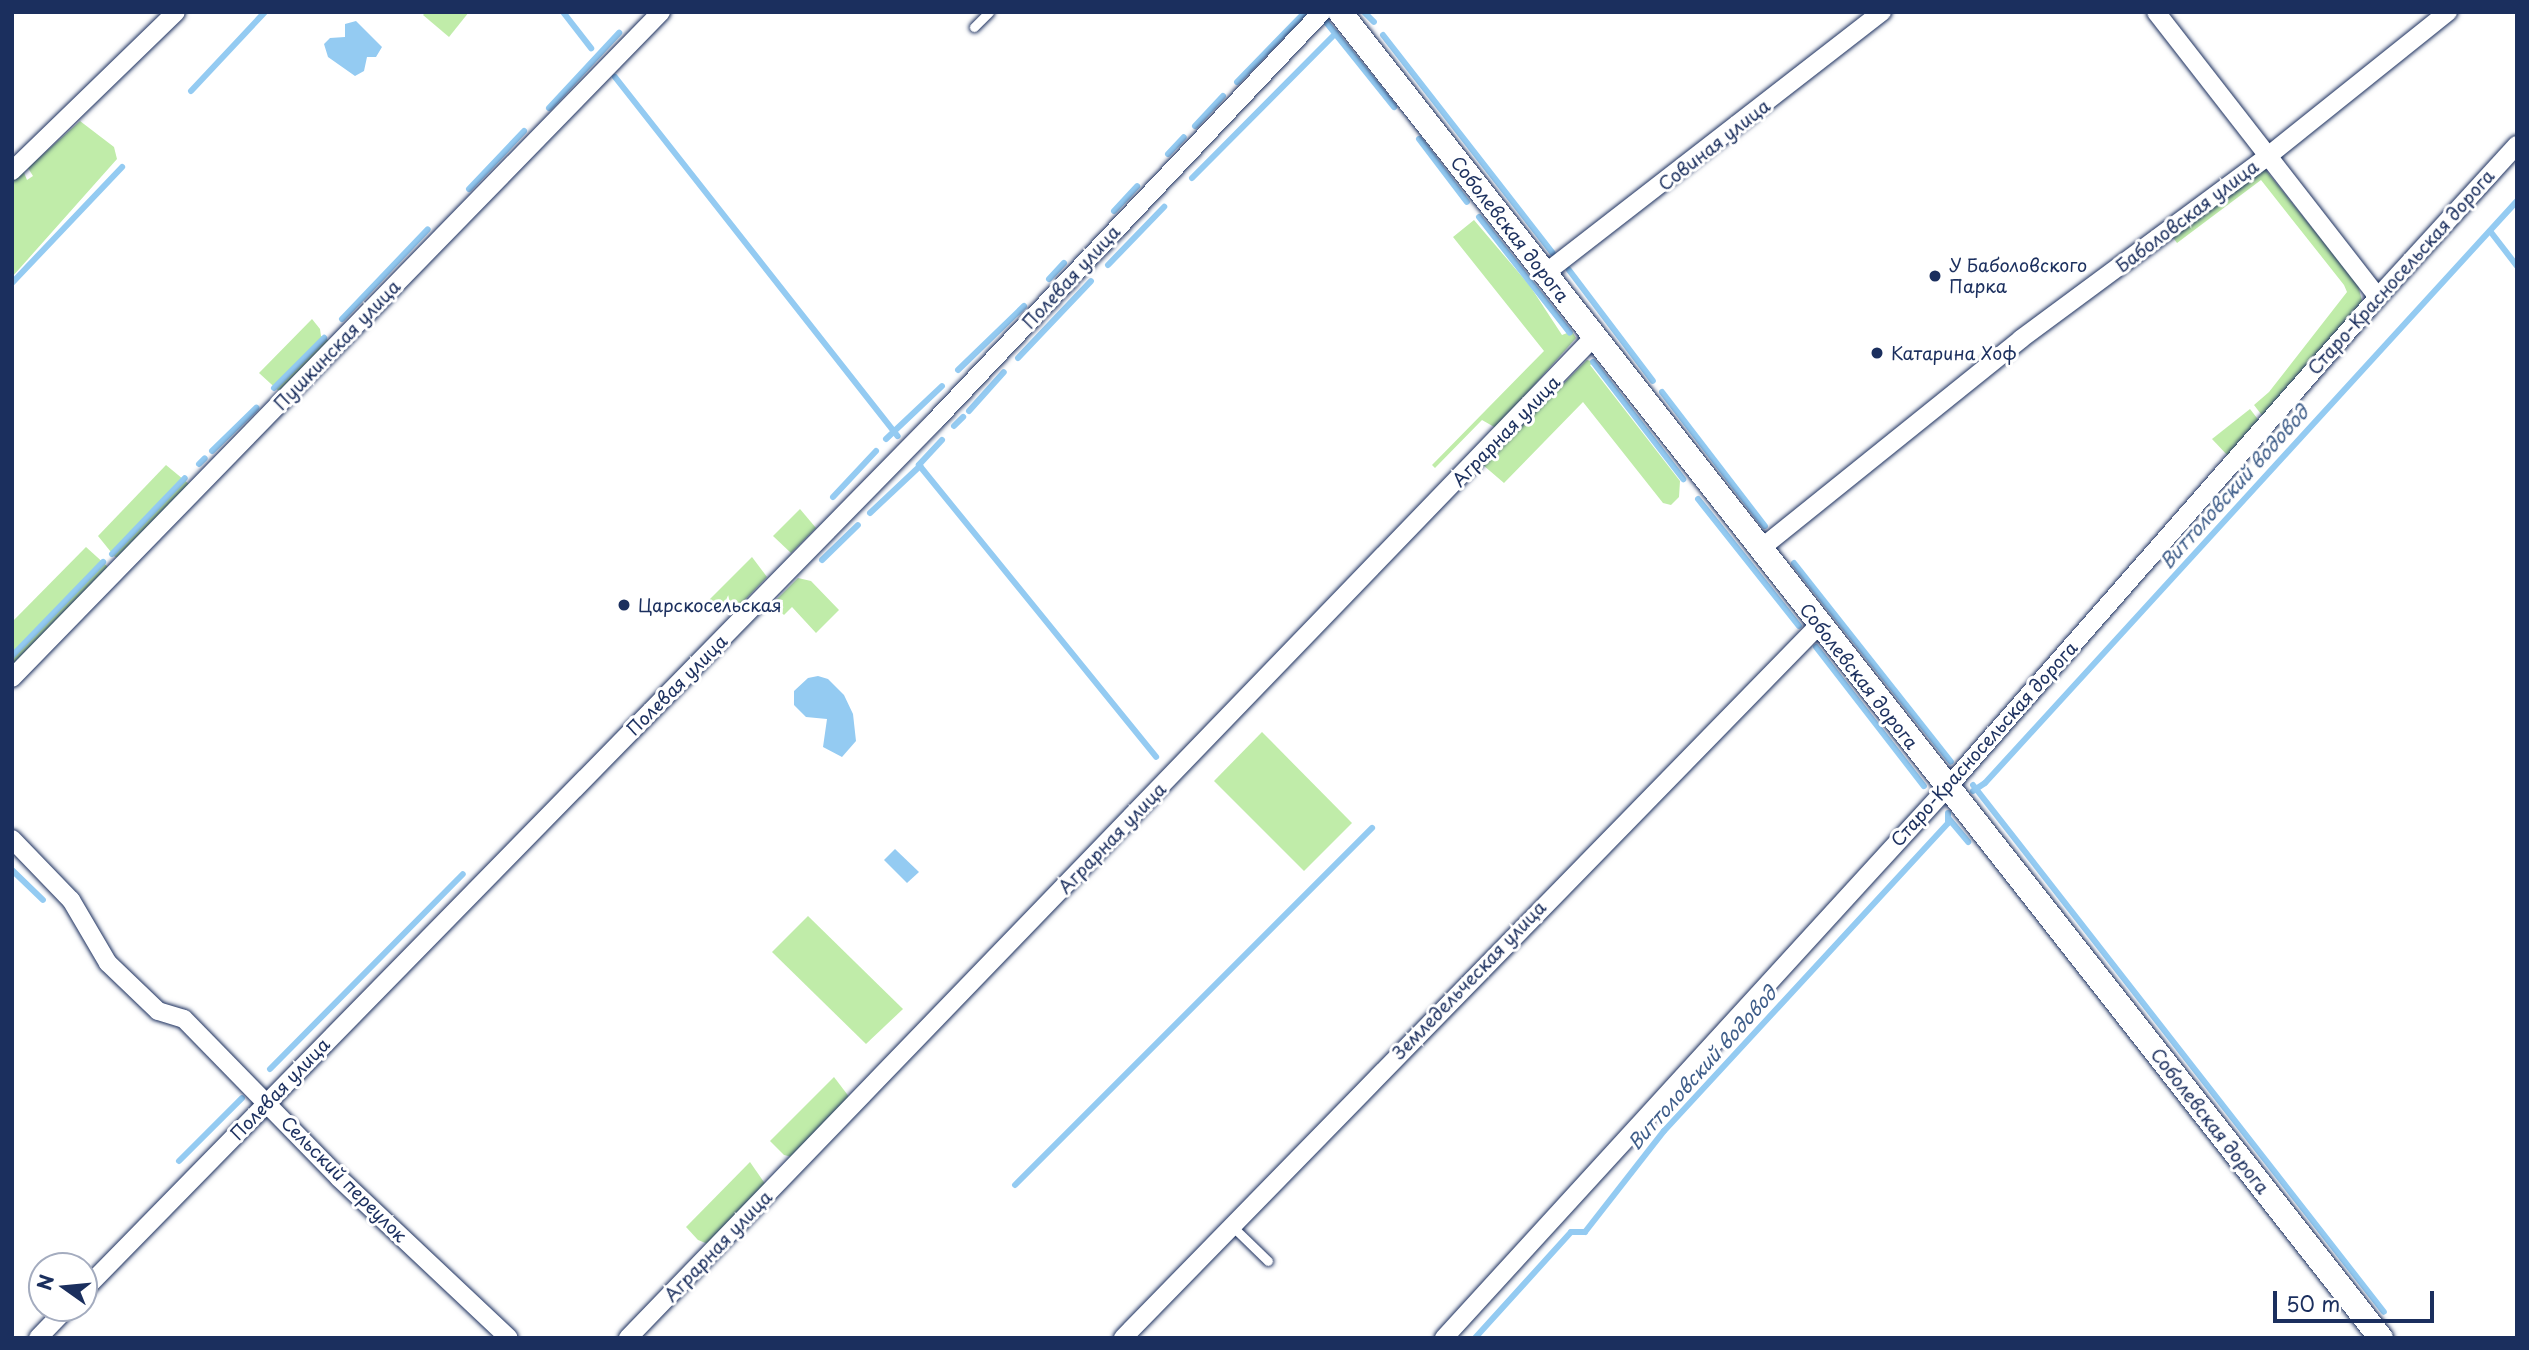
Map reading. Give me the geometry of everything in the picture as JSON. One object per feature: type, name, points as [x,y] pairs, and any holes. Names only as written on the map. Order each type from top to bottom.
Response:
[{"type":"street","points":[[12,171],[176,12]]},
{"type":"street","name":"Пушкинская улица","points":[[12,678],[661,12]]},
{"type":"street","name":"Совиная улица","points":[[1544,274],[1882,12]]},
{"type":"street","points":[[2156,12],[2378,296]]},
{"type":"street","name":"Баболовская улица","points":[[1760,549],[2021,340],[2269,156],[2448,12]]},
{"type":"street","name":"Соболевская дорога","points":[[1327,14],[1544,274],[2381,1338]]},
{"type":"street","name":"Полевая улица","points":[[98,1276],[935,421],[1327,14]]},
{"type":"street","name":"Старо-Красносельская дорога","points":[[1444,1338],[1947,788],[2378,296],[2517,145]]},
{"type":"street","name":"Аграрная улица","points":[[628,1338],[1594,337]]},
{"type":"street","name":"Земледельческая улица","points":[[1123,1338],[1819,625]]},
{"type":"street","name":"Сельский переулок","points":[[12,839],[71,900],[108,963],[158,1012],[184,1019],[339,1178],[509,1338]]},
{"type":"street","points":[[38,1338],[53,1322]]},
{"type":"lane","points":[[974,27],[989,12]]},
{"type":"lane","points":[[1232,1226],[1268,1261]]},
{"type":"green space","points":[[426,12],[469,12],[449,37],[423,15]]},
{"type":"green space","points":[[80,121],[114,147],[117,159],[12,277],[12,181],[23,170],[27,180],[33,176],[28,168]]},
{"type":"green space","points":[[2264,168],[2358,285],[2362,301],[2264,418],[2254,405],[2269,392],[2347,292],[2344,285],[2261,180],[2177,243],[2171,235]]},
{"type":"green space","points":[[1474,220],[1530,286],[1562,335],[1572,331],[1576,338],[1496,428],[1482,420],[1435,468],[1432,465],[1544,351],[1453,237]]},
{"type":"green space","points":[[312,319],[320,329],[321,336],[332,342],[282,394],[259,373]]},
{"type":"green space","points":[[1587,360],[1595,362],[1590,365],[1680,481],[1679,497],[1671,505],[1663,503],[1583,402],[1504,483],[1483,465]]},
{"type":"green space","points":[[2250,409],[2260,422],[2229,457],[2212,439]]},
{"type":"green space","points":[[166,465],[189,484],[123,557],[115,557],[98,536]]},
{"type":"green space","points":[[800,509],[816,528],[791,553],[773,536]]},
{"type":"green space","points":[[86,547],[107,566],[107,574],[12,670],[12,622]]},
{"type":"green space","points":[[752,557],[767,577],[733,612],[715,606],[709,600]]},
{"type":"green space","points":[[798,578],[811,581],[839,610],[816,633],[792,607],[784,615],[775,606],[775,601]]},
{"type":"green space","points":[[1262,732],[1352,823],[1304,871],[1214,781]]},
{"type":"green space","points":[[808,916],[903,1009],[866,1044],[772,952]]},
{"type":"green space","points":[[834,1077],[850,1098],[792,1157],[784,1155],[770,1141]]},
{"type":"green space","points":[[750,1162],[766,1185],[708,1244],[698,1240],[686,1227]]},
{"type":"water","points":[[356,21],[382,47],[376,57],[367,57],[364,71],[355,76],[328,57],[324,44],[330,38],[345,37],[345,24]]},
{"type":"water","points":[[818,676],[828,679],[844,695],[853,714],[856,741],[842,757],[823,747],[827,719],[806,717],[794,705],[794,691],[808,678]]},
{"type":"water","points":[[895,849],[919,872],[907,883],[884,860]]},
{"type":"waterway","points":[[191,91],[265,12]]},
{"type":"waterway","points":[[563,12],[591,48]]},
{"type":"waterway","points":[[1237,82],[1305,12]]},
{"type":"waterway","points":[[1364,12],[1374,22]]},
{"type":"waterway","points":[[1326,22],[1394,107]]},
{"type":"waterway","points":[[549,108],[619,33]]},
{"type":"waterway","points":[[1192,178],[1336,33]]},
{"type":"waterway","points":[[1383,35],[1553,253]]},
{"type":"waterway","points":[[615,77],[898,436]]},
{"type":"waterway","points":[[1195,126],[1223,96]]},
{"type":"waterway","points":[[469,189],[524,131]]},
{"type":"waterway","points":[[1168,154],[1184,137]]},
{"type":"waterway","points":[[1419,139],[1467,202]]},
{"type":"waterway","points":[[12,283],[122,167]]},
{"type":"waterway","points":[[1114,211],[1137,186]]},
{"type":"waterway","name":"Виттоловский водовод","points":[[1973,791],[1985,783],[2517,201]]},
{"type":"waterway","points":[[1108,265],[1164,207]]},
{"type":"waterway","points":[[1479,217],[1570,333]]},
{"type":"waterway","points":[[342,319],[428,229]]},
{"type":"waterway","points":[[2490,231],[2517,266]]},
{"type":"waterway","points":[[1049,279],[1064,263]]},
{"type":"waterway","points":[[1569,270],[1653,381]]},
{"type":"waterway","points":[[1018,358],[1091,281]]},
{"type":"waterway","points":[[958,370],[1024,306]]},
{"type":"waterway","points":[[274,388],[324,338]]},
{"type":"waterway","points":[[1593,362],[1683,479]]},
{"type":"waterway","points":[[969,411],[1004,372]]},
{"type":"waterway","points":[[886,439],[942,386]]},
{"type":"waterway","points":[[1662,392],[1765,526]]},
{"type":"waterway","points":[[212,451],[256,408]]},
{"type":"waterway","points":[[954,426],[963,417]]},
{"type":"waterway","points":[[942,440],[919,465],[1156,757]]},
{"type":"waterway","points":[[833,497],[876,451]]},
{"type":"waterway","points":[[199,464],[205,458]]},
{"type":"waterway","points":[[870,513],[920,466]]},
{"type":"waterway","points":[[112,554],[185,478]]},
{"type":"waterway","points":[[1698,499],[1799,626]]},
{"type":"waterway","points":[[822,560],[858,525]]},
{"type":"waterway","points":[[12,656],[103,562]]},
{"type":"waterway","points":[[1794,563],[1951,762]]},
{"type":"waterway","points":[[1816,647],[1924,786]]},
{"type":"waterway","points":[[1973,785],[2384,1312]]},
{"type":"waterway","name":"Виттоловский водовод","points":[[1475,1338],[1571,1232],[1585,1232],[1664,1131],[1948,823],[1948,813]]},
{"type":"waterway","points":[[1949,819],[1968,842]]},
{"type":"waterway","points":[[1015,1185],[1372,828]]},
{"type":"waterway","points":[[12,870],[43,900]]},
{"type":"waterway","points":[[270,1069],[463,874]]},
{"type":"waterway","points":[[179,1161],[242,1098]]},
{"type":"place","name":"У Баболовского Парка","points":[[1935,276]]},
{"type":"place","name":"Катарина Хоф","points":[[1877,353]]},
{"type":"place","name":"Царскосельская","points":[[624,605]]}]
